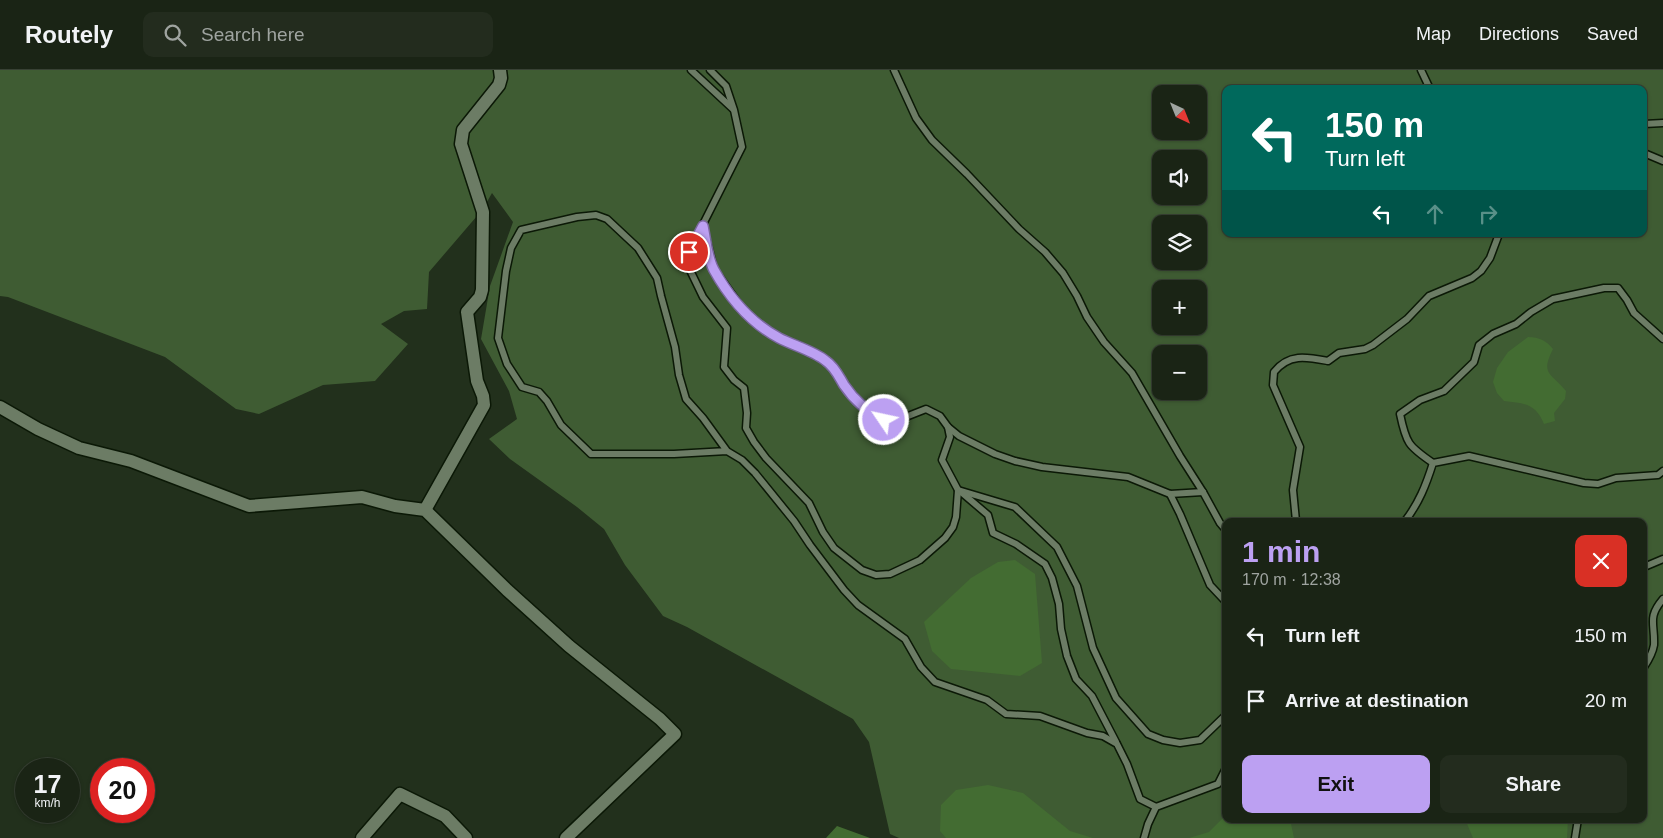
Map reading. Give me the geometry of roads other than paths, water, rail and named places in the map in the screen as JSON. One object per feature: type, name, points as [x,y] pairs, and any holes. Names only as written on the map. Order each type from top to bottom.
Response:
[{"type":"street","points":[[425,510],[484,405],[483,396],[477,381],[468,312],[480,297],[482,290],[483,218],[481,205],[461,144],[463,130],[499,85],[501,78],[500,70]]},
{"type":"street","points":[[0,407],[79,448],[131,461],[249,506],[362,497],[395,506],[425,510],[507,590],[569,646],[660,719],[675,734],[566,838]]},
{"type":"street","points":[[362,838],[400,794],[445,816],[466,838]]},
{"type":"lane","points":[[691,70],[734,110]]},
{"type":"lane","points":[[710,70],[726,86],[734,110],[742,147],[689,252],[689,268],[703,297],[727,328],[724,367],[734,380],[744,388],[746,428],[754,442],[766,458],[809,503],[823,532],[834,548],[862,570],[876,575],[890,574],[920,560],[944,538],[956,518],[958,490]]},
{"type":"lane","points":[[894,70],[916,118],[932,140],[1019,229],[1045,252],[1063,273],[1091,324],[1104,342],[1132,373],[1222,525]]},
{"type":"lane","points":[[1421,70],[1428,85]]},
{"type":"lane","points":[[1647,124],[1663,123]]},
{"type":"lane","points":[[1647,154],[1663,161]]},
{"type":"lane","points":[[727,451],[691,454],[591,454],[562,425],[539,392],[522,387],[507,364],[498,338],[506,271],[511,248],[521,230],[577,217],[596,215],[607,220],[638,248],[657,278],[686,399],[703,418],[727,451],[742,460],[756,473],[794,521],[832,574],[854,600],[905,638],[921,667],[935,682],[987,700],[1006,714],[1040,716],[1086,733],[1103,736],[1117,744]]},
{"type":"lane","points":[[703,226],[714,269],[746,314],[780,339],[798,345],[826,360],[837,372],[844,386],[872,414],[884,420],[898,420],[926,410],[940,416],[948,427],[959,436],[995,454],[1015,461],[1042,467],[1128,476],[1170,494],[1203,492]]},
{"type":"lane","points":[[1296,518],[1293,490],[1300,447],[1273,385],[1274,372],[1288,359],[1300,358],[1328,361],[1338,353],[1365,349],[1373,345],[1407,319],[1429,296],[1472,278],[1481,271],[1490,258],[1498,237]]},
{"type":"lane","points":[[1663,339],[1634,313],[1618,288],[1604,288],[1553,299],[1531,312],[1516,324],[1493,334],[1479,345],[1474,362],[1444,391],[1420,400],[1400,414],[1404,434],[1412,448],[1433,463],[1469,456],[1556,478],[1598,484],[1616,478],[1658,475],[1663,471]]},
{"type":"lane","points":[[948,427],[950,437],[942,460],[958,490],[988,515],[993,533],[1016,544],[1045,564],[1052,578],[1059,604],[1061,629],[1067,656],[1076,679],[1092,696],[1127,764],[1140,799],[1156,807]]},
{"type":"lane","points":[[1408,518],[1424,491],[1433,463]]},
{"type":"lane","points":[[958,490],[1015,507],[1057,547],[1077,586],[1093,648],[1116,698],[1148,734],[1163,740],[1180,743],[1200,740],[1222,719]]},
{"type":"lane","points":[[1170,494],[1210,585],[1222,598]]},
{"type":"lane","points":[[1647,566],[1663,559]]},
{"type":"lane","points":[[1647,660],[1654,646],[1652,618],[1658,604],[1663,599]]},
{"type":"lane","points":[[1144,838],[1156,807],[1218,784],[1222,776]]},
{"type":"lane","points":[[1575,838],[1577,823]]}]
